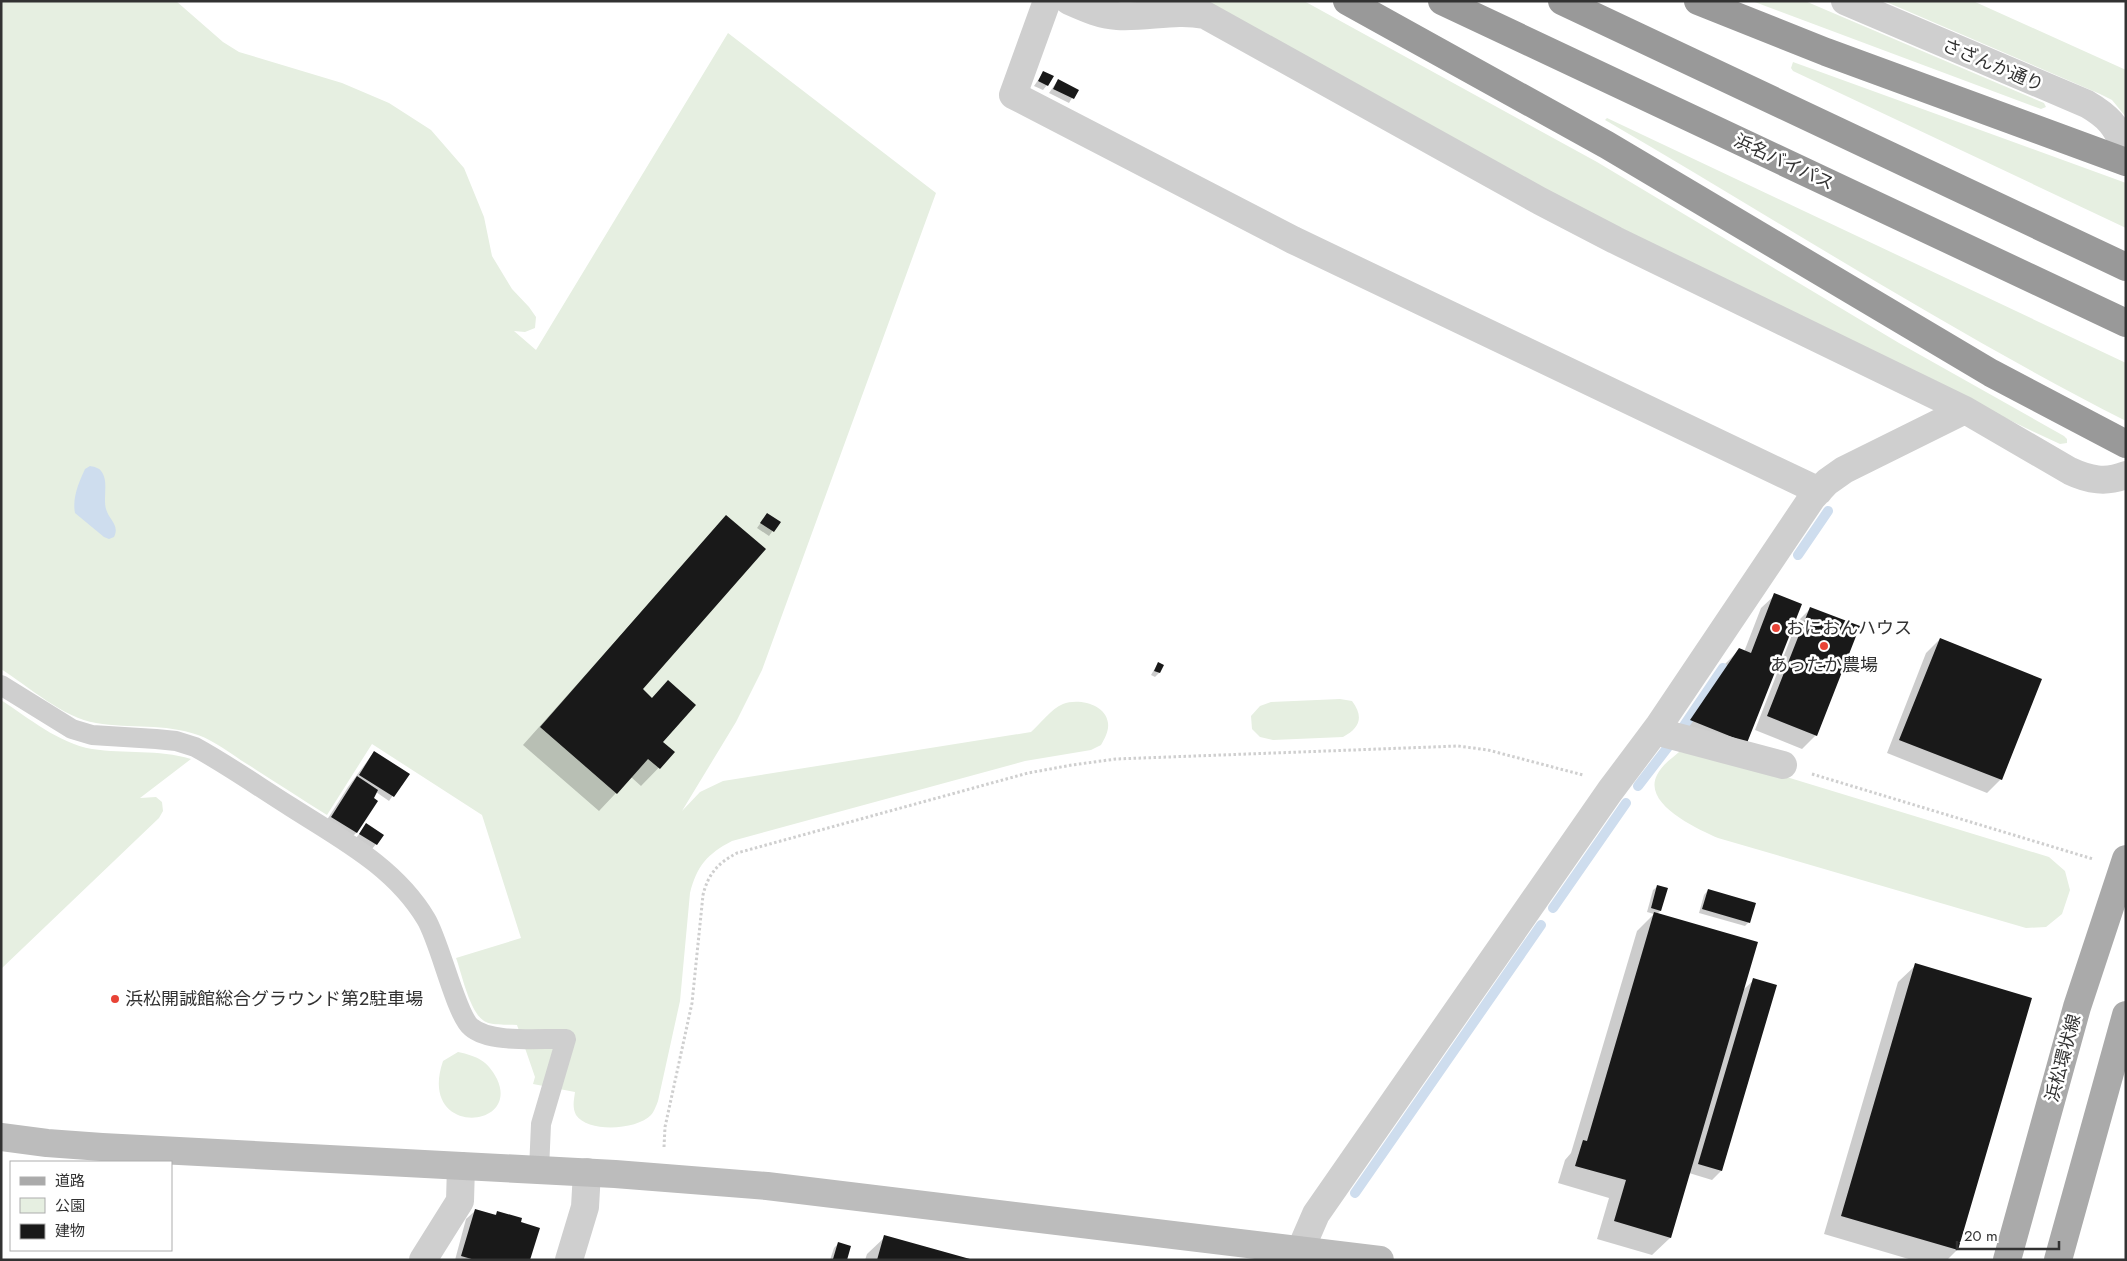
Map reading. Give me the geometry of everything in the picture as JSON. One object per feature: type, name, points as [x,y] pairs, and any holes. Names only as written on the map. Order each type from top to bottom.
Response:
[{"type":"highway","points":[[1347,1],[1607,145],[1991,373],[2126,444]]},
{"type":"highway","name":"浜名バイパス","points":[[1442,1],[2126,323]]},
{"type":"highway","points":[[1562,1],[2126,267]]},
{"type":"highway","points":[[1698,1],[1844,58],[2126,162]]},
{"type":"main road","name":"浜松環状線","points":[[2008,1260],[2077,1007],[2126,859]]},
{"type":"main road","points":[[2058,1260],[2126,1015]]},
{"type":"street","points":[[1047,1],[1014,95],[1293,240],[1819,490]]},
{"type":"street","points":[[1069,1],[1098,13],[1116,16],[1188,12],[1205,15],[1577,221],[1965,410],[2086,478],[2103,480],[2126,474]]},
{"type":"street","name":"さざんか通り","points":[[1845,1],[2087,104],[2106,116],[2119,133],[2126,148]]},
{"type":"street","points":[[1297,1255],[1316,1214],[1610,791],[1655,731],[1812,498],[1844,470],[1965,410]]},
{"type":"street","points":[[1655,731],[1783,765]]},
{"type":"street","points":[[1,1137],[102,1147],[662,1177],[842,1193],[1297,1255],[1380,1260]]},
{"type":"street","points":[[423,1260],[460,1200],[461,1166]]},
{"type":"street","points":[[569,1260],[585,1207],[586,1172]]},
{"type":"lane","points":[[1,685],[72,729],[92,735],[115,738],[176,741],[195,747],[360,850],[386,870],[409,893],[427,920],[468,1026],[480,1034],[494,1037],[566,1039],[541,1124],[539,1170]]},
{"type":"path","points":[[662,1177],[666,1127],[692,1003],[706,882],[713,870],[724,860],[737,853],[1028,773],[1116,759],[1458,746],[1488,750],[1590,777],[1610,791]]},
{"type":"path","points":[[1783,765],[2093,859]]},
{"type":"green space","points":[[1,1],[176,1],[223,42],[239,52],[342,83],[389,103],[431,130],[464,168],[484,217],[492,256],[512,289],[536,317],[535,328],[525,332],[514,331],[536,350],[728,33],[936,193],[762,670],[736,722],[682,811],[700,792],[723,781],[1031,732],[1054,709],[1069,702],[1090,704],[1097,707],[1106,716],[1108,726],[1101,745],[1091,750],[1025,761],[732,841],[716,851],[700,868],[690,893],[680,1001],[658,1101],[654,1111],[644,1120],[624,1126],[601,1127],[582,1121],[576,1115],[574,1109],[575,1092],[533,1084],[535,1077],[517,1025],[493,1024],[480,1018],[471,1003],[464,983],[456,958],[521,938],[482,815],[372,744],[327,815],[223,748],[198,735],[173,729],[109,725],[84,720],[47,701],[1,669]]},
{"type":"green space","points":[[1204,1],[1304,1],[1597,162],[1899,343],[2064,436],[2067,439],[2067,443],[2060,444],[2032,431],[1582,212]]},
{"type":"green space","points":[[1752,1],[1805,1],[2044,103],[2046,107],[2041,109]]},
{"type":"green space","points":[[1884,1],[1973,1],[2126,70],[2126,117],[2112,100],[2100,94]]},
{"type":"green space","points":[[1793,62],[2126,183],[2126,228],[1793,71],[1791,68]]},
{"type":"green space","points":[[1607,118],[2126,363],[2126,421],[2059,386],[1928,312],[1605,120]]},
{"type":"green space","points":[[1340,699],[1352,701],[1359,717],[1353,730],[1343,737],[1273,740],[1260,737],[1252,729],[1251,716],[1260,706],[1271,702]]},
{"type":"green space","points":[[1,700],[44,729],[79,746],[92,749],[166,754],[191,759],[140,798],[156,797],[162,802],[163,811],[159,818],[1,969]]},
{"type":"green space","points":[[1679,752],[1699,753],[1780,775],[2049,857],[2065,871],[2070,890],[2062,914],[2046,927],[2026,928],[1718,838],[1674,814],[1657,796],[1654,786],[1659,771]]},
{"type":"green space","points":[[458,1052],[481,1060],[490,1068],[497,1079],[501,1096],[495,1108],[484,1116],[469,1118],[455,1114],[444,1103],[439,1086],[443,1061]]},
{"type":"water","points":[[90,466],[99,469],[104,478],[106,509],[116,529],[114,537],[109,539],[75,513],[74,502],[80,479],[85,469]]},
{"type":"building","points":[[1043,71],[1054,76],[1048,86],[1038,81]]},
{"type":"building","points":[[1058,79],[1079,90],[1074,99],[1053,89]]},
{"type":"building","points":[[767,513],[781,522],[774,532],[760,523]]},
{"type":"building","points":[[726,515],[766,549],[643,689],[652,698],[668,680],[696,705],[663,742],[675,752],[660,769],[648,759],[617,794],[540,727]]},
{"type":"building","points":[[1774,593],[1802,604],[1747,743],[1690,720],[1739,648],[1751,653]]},
{"type":"building","points":[[1810,607],[1860,626],[1817,736],[1767,716]]},
{"type":"building","points":[[1940,638],[2042,679],[2002,780],[1899,740]]},
{"type":"building","points":[[1158,662],[1164,665],[1160,673],[1154,671]]},
{"type":"building","points":[[374,751],[410,774],[394,797],[359,775]]},
{"type":"building","points":[[357,776],[378,790],[374,798],[378,801],[357,833],[331,817]]},
{"type":"building","points":[[366,823],[384,835],[377,845],[359,834]]},
{"type":"building","points":[[1657,885],[1668,888],[1661,911],[1651,908]]},
{"type":"building","points":[[1708,889],[1756,903],[1750,923],[1702,909]]},
{"type":"building","points":[[1654,912],[1758,942],[1671,1238],[1614,1221],[1626,1180],[1575,1166],[1583,1140],[1587,1141]]},
{"type":"building","points":[[1915,963],[2032,998],[1958,1250],[1841,1216]]},
{"type":"building","points":[[1753,978],[1777,985],[1722,1171],[1698,1164]]},
{"type":"building","points":[[475,1209],[496,1215],[497,1211],[522,1218],[521,1222],[540,1228],[530,1260],[475,1260],[461,1256]]},
{"type":"building","points":[[884,1235],[970,1259],[970,1260],[877,1260]]},
{"type":"building","points":[[838,1242],[851,1246],[847,1260],[833,1259]]},
{"type":"waterway","points":[[1798,555],[1828,511]]},
{"type":"waterway","points":[[1681,730],[1723,668]]},
{"type":"waterway","points":[[1638,786],[1671,743]]},
{"type":"waterway","points":[[1553,908],[1626,803]]},
{"type":"waterway","points":[[1355,1193],[1541,925]]},
{"type":"place","name":"おにおんハウス","points":[[1776,628]]},
{"type":"place","name":"あったか農場","points":[[1824,646]]},
{"type":"place","name":"浜松開誠館総合グラウンド第2駐車場","points":[[115,999]]}]
